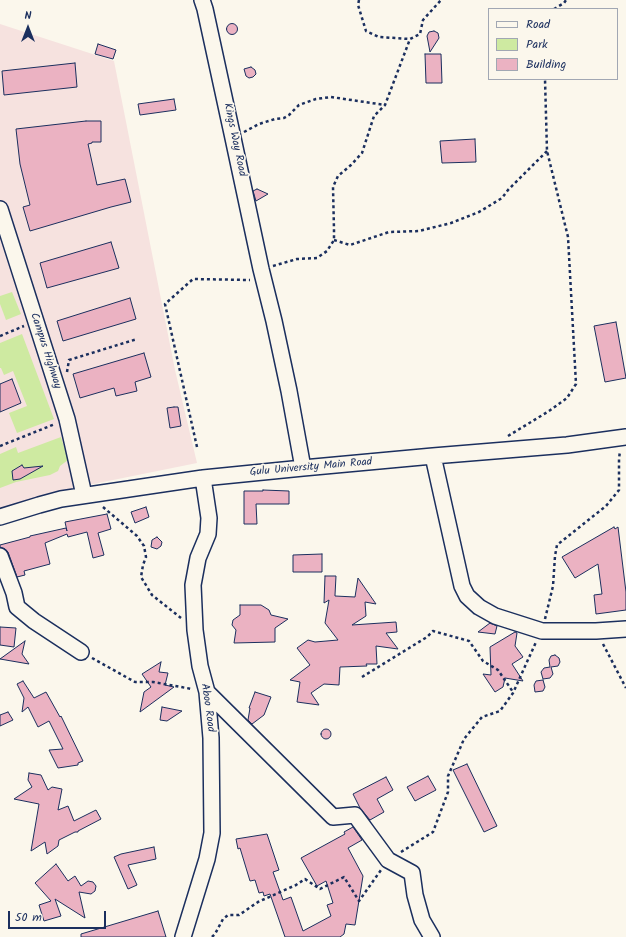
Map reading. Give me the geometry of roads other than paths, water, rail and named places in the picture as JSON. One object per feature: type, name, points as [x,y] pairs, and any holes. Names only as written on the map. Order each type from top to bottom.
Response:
[{"type":"street","name":"Kings Way Road","points":[[202,0],[289,391],[303,468]]},
{"type":"street","name":"Campus Highway","points":[[0,209],[67,419],[84,495]]},
{"type":"street","name":"Gulu University Main Road","points":[[0,517],[61,499],[203,478],[567,445],[624,437]]},
{"type":"street","points":[[433,456],[462,586],[467,596],[479,607],[495,616],[542,631],[596,631],[626,629]]},
{"type":"street","name":"Aboo Road","points":[[183,937],[207,859],[212,834],[211,738],[207,692],[200,666],[195,630],[193,585],[198,558],[208,534],[209,518],[203,478]]},
{"type":"street","points":[[0,556],[14,592],[17,607],[34,621],[81,652]]},
{"type":"street","points":[[207,692],[333,817],[356,815],[388,860],[412,873],[415,895],[422,920],[432,937]]}]
